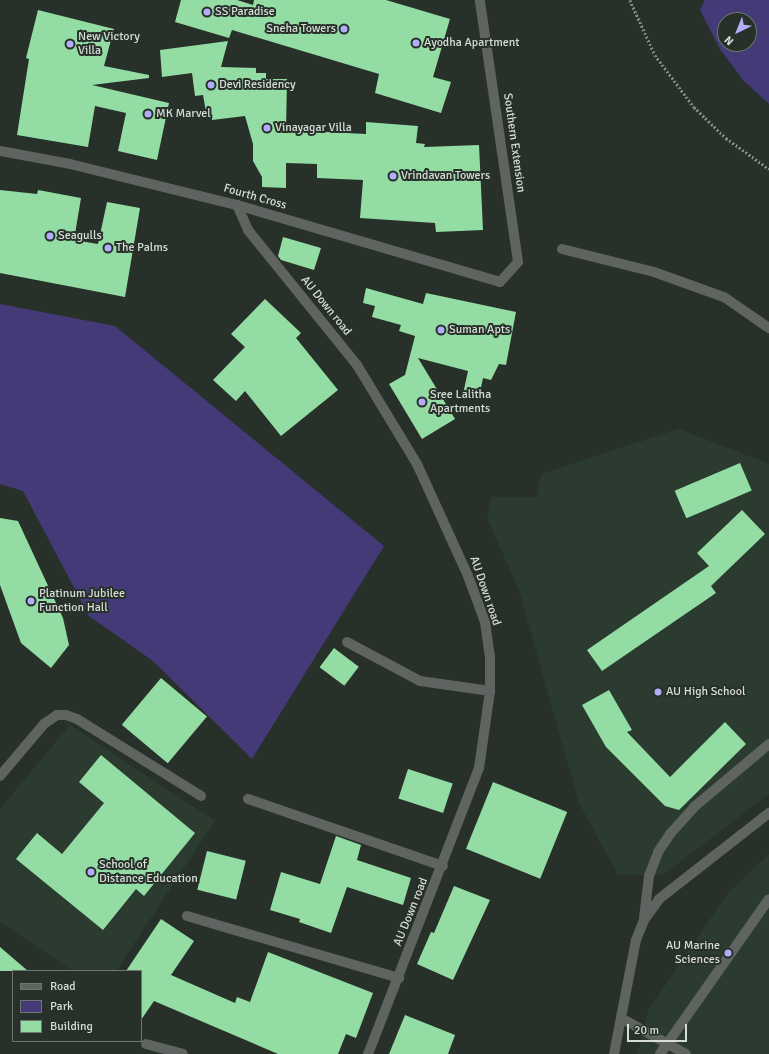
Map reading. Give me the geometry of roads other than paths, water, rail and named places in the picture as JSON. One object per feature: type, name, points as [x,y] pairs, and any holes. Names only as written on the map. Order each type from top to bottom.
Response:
[{"type":"street","name":"Southern Extension","points":[[480,0],[518,262],[500,282]]},
{"type":"street","name":"Fourth Cross","points":[[0,151],[70,164],[237,205],[500,282]]},
{"type":"street","name":"AU Down road","points":[[237,205],[248,230],[358,365],[417,464],[468,576],[485,622],[490,656],[490,691],[479,768],[443,866],[368,1054]]},
{"type":"street","points":[[562,249],[654,272],[724,298],[769,328]]},
{"type":"street","points":[[347,642],[420,681],[490,691]]},
{"type":"street","points":[[0,776],[44,724],[57,715],[66,715],[77,719],[202,796]]},
{"type":"street","points":[[644,920],[649,876],[658,852],[670,834],[694,807],[769,744]]},
{"type":"street","points":[[248,799],[443,866]]},
{"type":"street","points":[[614,1054],[636,940],[644,920],[659,899],[769,814]]},
{"type":"street","points":[[660,1054],[769,899]]},
{"type":"street","points":[[187,916],[399,978]]},
{"type":"street","points":[[620,1018],[686,1054]]},
{"type":"street","points":[[146,1044],[183,1054]]},
{"type":"place","name":"SS Paradise","points":[[207,12]]},
{"type":"place","name":"Sneha Towers","points":[[344,29]]},
{"type":"place","name":"Ayodha Apartment","points":[[416,43]]},
{"type":"place","name":"New Victory Villa","points":[[70,44]]},
{"type":"place","name":"Devi Residency","points":[[211,85]]},
{"type":"place","name":"MK Marvel","points":[[148,114]]},
{"type":"place","name":"Vinayagar Villa","points":[[267,128]]},
{"type":"place","name":"Vrindavan Towers","points":[[393,176]]},
{"type":"place","name":"Seagulls","points":[[50,236]]},
{"type":"place","name":"The Palms","points":[[108,248]]},
{"type":"place","name":"Suman Apts","points":[[441,330]]},
{"type":"place","name":"Sree Lalitha Apartments","points":[[422,402]]},
{"type":"place","name":"Platinum Jubilee Function Hall","points":[[31,601]]},
{"type":"place","name":"AU High School","points":[[658,692]]},
{"type":"place","name":"School of Distance Education","points":[[91,872]]},
{"type":"place","name":"AU Marine Sciences","points":[[728,953]]}]
